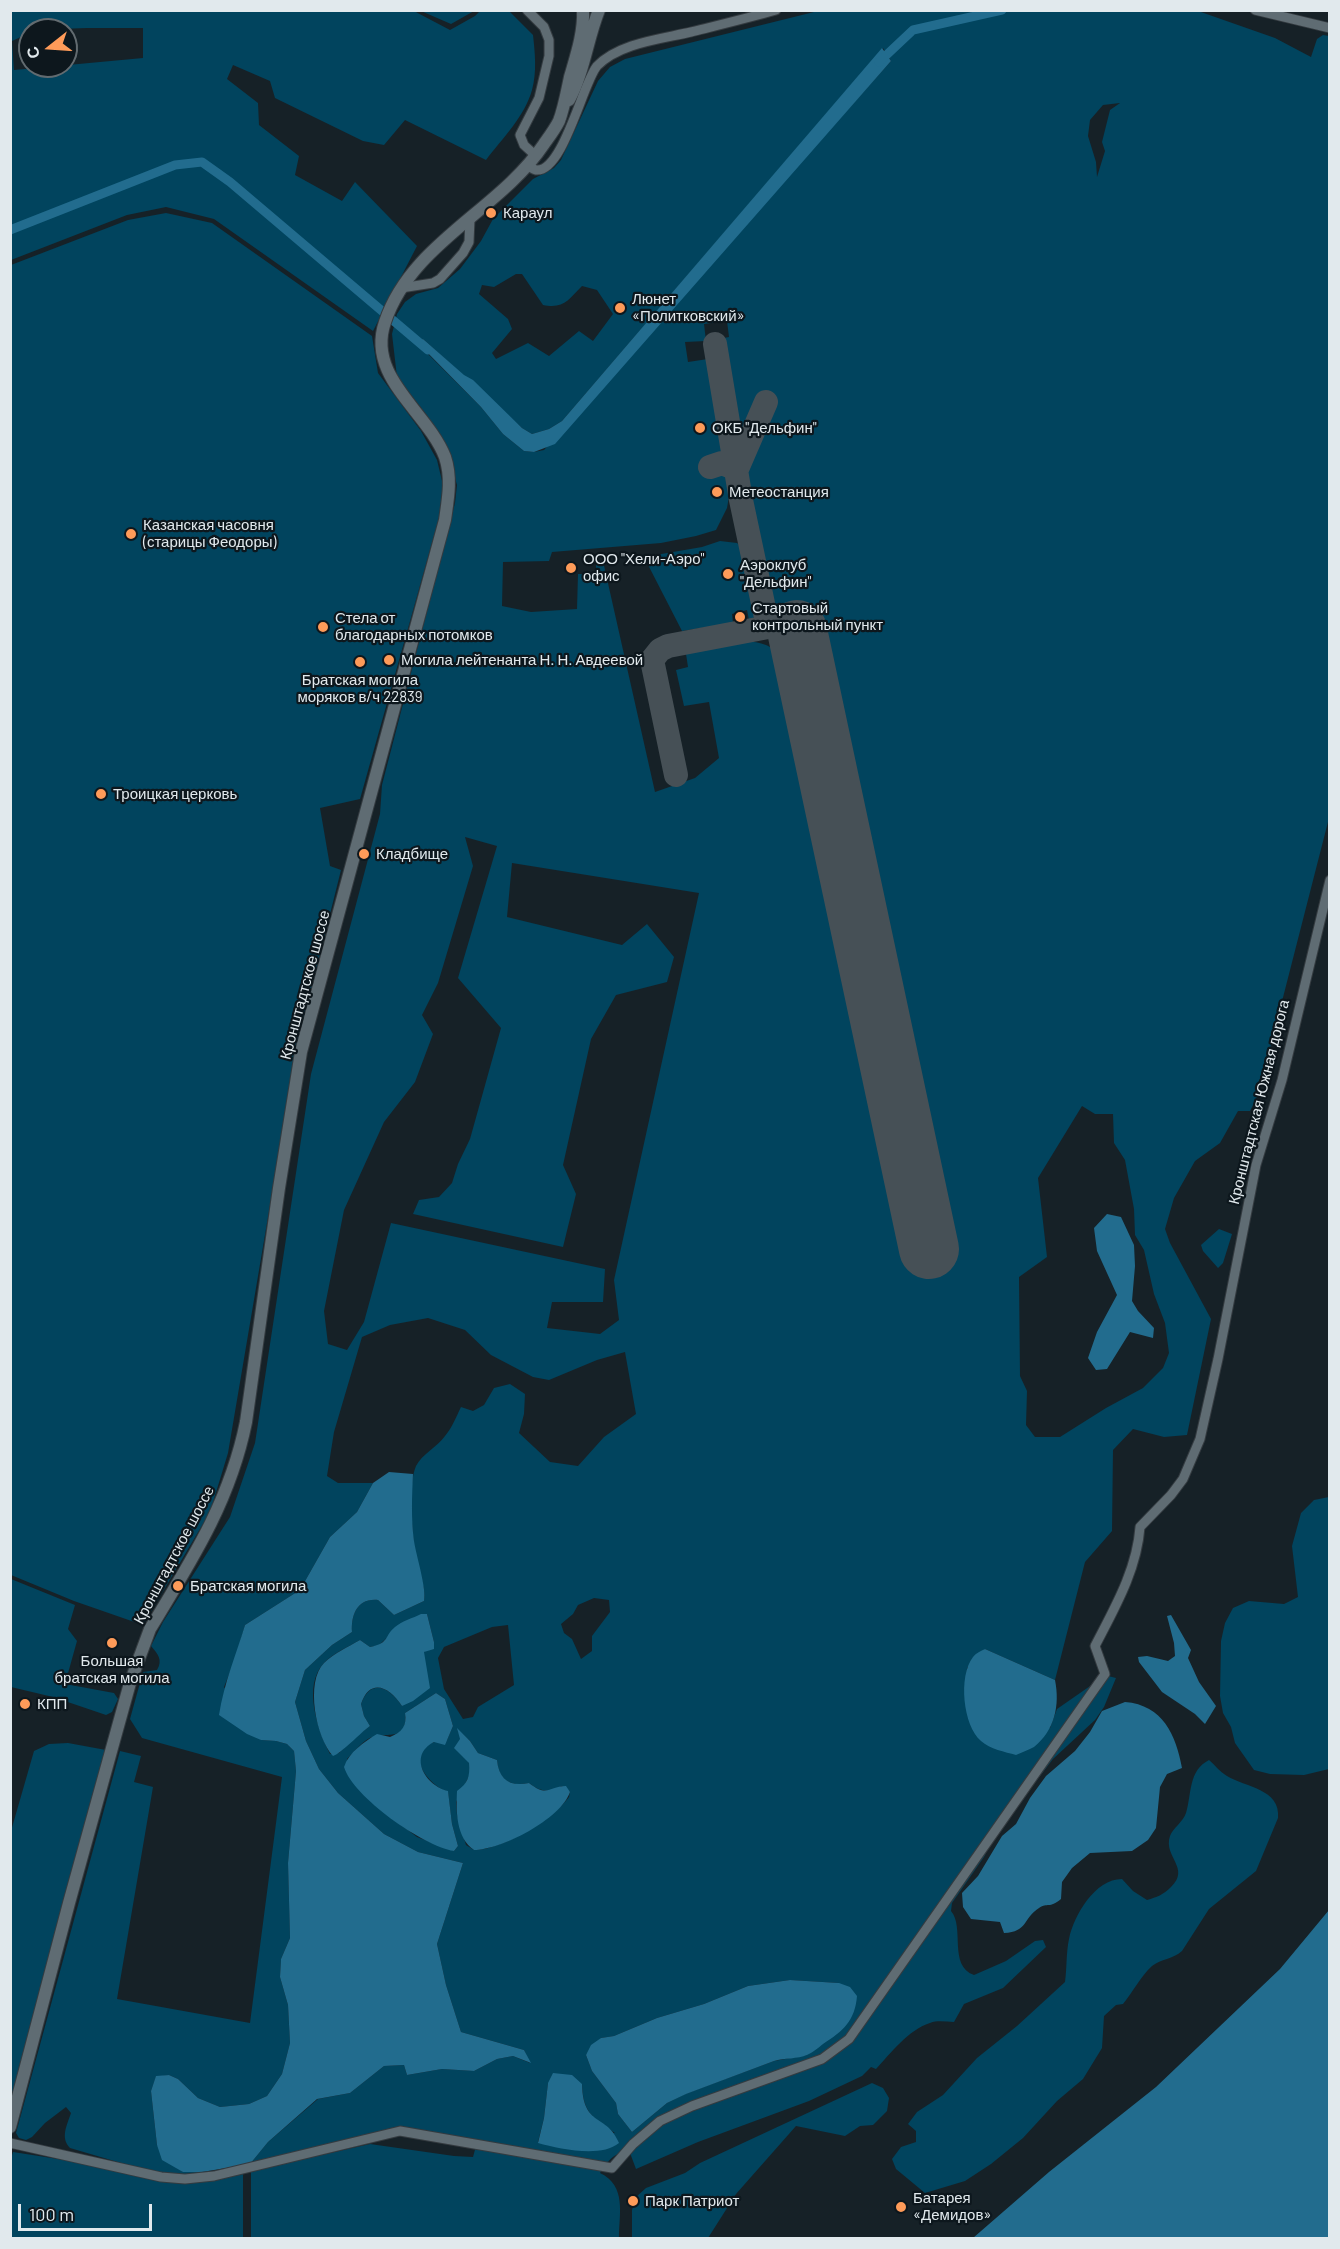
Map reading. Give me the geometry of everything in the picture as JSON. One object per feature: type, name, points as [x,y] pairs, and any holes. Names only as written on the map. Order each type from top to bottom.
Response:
[{"type":"street","points":[[526,10],[544,27],[549,40],[549,56],[539,98],[535,110],[520,135],[536,170],[542,169],[557,152],[572,126],[589,79],[596,67],[609,56],[636,45],[776,10]]},
{"type":"street","points":[[559,122],[579,81],[598,10]]},
{"type":"street","points":[[1255,10],[1329,28]]},
{"type":"street","name":"Кронштадтское шоссе","points":[[10,2127],[130,1683],[150,1629],[216,1513],[239,1454],[301,1052],[445,520],[450,489],[445,459],[432,434],[389,376],[382,358],[385,321],[401,288],[421,263],[510,185],[532,161],[559,122],[579,45],[583,13]]},
{"type":"street","points":[[401,288],[433,283],[440,279],[463,253],[469,242],[470,219]]},
{"type":"street","name":"Кронштадтская Южная дорога","points":[[10,2143],[161,2177],[185,2179],[213,2176],[400,2131],[612,2168],[633,2144],[660,2121],[692,2106],[822,2059],[849,2039],[1105,1674],[1095,1646],[1124,1587],[1138,1547],[1140,1527],[1183,1479],[1200,1438],[1256,1165],[1282,1080],[1329,880]]},
{"type":"shaded area","points":[[412,10],[450,30],[480,11],[508,10],[533,35],[535,76],[529,100],[512,127],[486,160],[405,120],[384,145],[363,141],[275,98],[270,81],[233,65],[227,79],[258,103],[259,125],[299,156],[295,175],[342,201],[355,182],[417,246],[373,331],[214,219],[166,207],[127,215],[11,260],[11,11]]},
{"type":"shaded area","points":[[822,10],[969,10],[972,13],[976,10],[1198,11],[1275,38],[1311,57],[1317,39],[1323,35],[1329,36],[1329,818],[1258,1095],[1250,1111],[1238,1111],[1220,1143],[1195,1161],[1174,1198],[1165,1229],[1170,1243],[1211,1319],[1187,1435],[1164,1437],[1133,1429],[1113,1450],[1112,1531],[1085,1562],[1055,1680],[985,1649],[967,1668],[965,1702],[1050,1728],[1057,1709],[1108,1676],[1116,1678],[1104,1707],[1095,1720],[1053,1759],[1023,1798],[1001,1821],[984,1857],[952,1903],[951,1911],[957,1926],[961,1963],[974,1975],[1006,1961],[1035,1941],[1043,1940],[1046,1947],[1003,1988],[964,2004],[954,2022],[939,2021],[922,2026],[900,2043],[876,2069],[871,2067],[862,2076],[809,2101],[698,2142],[636,2169],[630,2153],[616,2155],[600,2173],[609,2179],[618,2193],[620,2201],[619,2238],[251,2238],[251,2171],[370,2144],[473,2157],[476,2146],[400,2129],[250,2164],[268,2142],[318,2099],[350,2093],[384,2066],[404,2065],[407,2075],[442,2069],[474,2071],[497,2059],[513,2056],[530,2063],[524,2050],[461,2032],[446,1985],[437,1944],[463,1863],[418,1852],[384,1834],[338,1793],[319,1769],[306,1741],[295,1702],[305,1670],[332,1645],[352,1632],[354,1614],[360,1605],[371,1600],[378,1600],[394,1615],[424,1601],[413,1529],[411,1500],[413,1475],[419,1462],[447,1433],[461,1407],[473,1411],[484,1405],[494,1388],[510,1384],[525,1394],[524,1414],[519,1433],[550,1462],[578,1466],[604,1437],[636,1414],[625,1352],[597,1360],[549,1380],[533,1377],[491,1355],[465,1330],[428,1318],[390,1325],[362,1337],[334,1432],[327,1476],[338,1483],[373,1483],[357,1512],[330,1537],[300,1590],[245,1625],[224,1687],[261,1740],[287,1744],[294,1751],[296,1771],[288,1863],[290,1938],[281,1959],[280,1977],[288,2005],[290,2043],[282,2074],[267,2096],[249,2104],[220,2107],[198,2098],[178,2079],[169,2075],[156,2077],[151,2091],[157,2145],[183,2172],[217,2171],[186,2177],[162,2175],[70,2148],[65,2136],[71,2113],[66,2107],[45,2123],[32,2137],[26,2140],[19,2138],[16,2133],[120,1751],[141,1756],[134,1782],[153,1787],[117,1999],[250,2023],[282,1777],[142,1738],[130,1719],[143,1672],[157,1670],[160,1663],[159,1657],[151,1646],[163,1622],[230,1517],[255,1443],[311,1074],[380,814],[382,785],[455,503],[457,485],[445,443],[397,377],[392,334],[397,314],[405,302],[416,294],[438,288],[460,269],[481,241],[493,219],[533,179],[554,168],[561,160],[598,81],[610,67],[625,59]],"holes":[[[883,48],[891,61],[544,450],[524,451],[503,434],[481,407],[418,344],[423,339],[522,428],[532,434],[549,429],[562,421]],[[1120,103],[1110,110],[1102,142],[1105,151],[1097,177],[1096,162],[1088,136],[1090,120],[1103,105]],[[516,274],[522,274],[543,305],[550,306],[565,302],[582,286],[597,290],[613,314],[593,341],[579,331],[549,356],[528,343],[496,359],[492,353],[512,329],[508,319],[479,294],[482,285],[494,287]],[[727,321],[729,337],[719,339],[753,543],[770,615],[814,606],[954,1258],[910,1267],[779,659],[775,653],[766,645],[747,641],[715,645],[686,654],[688,667],[676,670],[684,706],[709,702],[719,758],[695,778],[655,792],[603,561],[596,561],[596,574],[578,574],[577,609],[531,612],[502,606],[503,562],[549,561],[552,552],[661,543],[716,530],[727,508],[732,460],[717,368],[708,359],[688,362],[685,342],[706,341],[704,324]],[[465,837],[497,846],[458,978],[501,1028],[470,1139],[452,1183],[439,1197],[419,1200],[413,1214],[563,1247],[576,1194],[563,1165],[591,1039],[616,995],[667,982],[674,957],[647,924],[622,945],[507,917],[512,863],[699,893],[614,1280],[619,1320],[600,1334],[547,1328],[552,1302],[603,1302],[605,1269],[391,1223],[364,1322],[347,1350],[328,1344],[324,1311],[344,1210],[384,1122],[415,1082],[433,1034],[422,1015],[438,983],[473,866]],[[1082,1106],[1095,1114],[1113,1114],[1114,1143],[1125,1160],[1134,1209],[1135,1235],[1144,1250],[1154,1294],[1165,1323],[1169,1353],[1163,1368],[1143,1388],[1060,1437],[1035,1437],[1026,1425],[1027,1391],[1020,1376],[1019,1277],[1047,1257],[1038,1178]],[[594,1598],[609,1600],[610,1612],[592,1636],[592,1651],[581,1659],[572,1639],[564,1633],[561,1624],[573,1614],[578,1605]],[[427,1614],[434,1642],[424,1652],[402,1706],[386,1690],[381,1688],[370,1690],[361,1704],[370,1726],[352,1739],[339,1753],[330,1754],[314,1708],[314,1684],[317,1673],[332,1656],[360,1640],[370,1647],[379,1645],[391,1634]],[[508,1625],[514,1685],[478,1707],[473,1717],[463,1719],[444,1689],[438,1658],[444,1647],[492,1627]],[[436,1693],[445,1699],[453,1726],[447,1740],[424,1747],[420,1760],[421,1767],[430,1780],[448,1792],[452,1824],[458,1846],[454,1851],[417,1837],[375,1805],[347,1759],[368,1739],[394,1734],[403,1729],[405,1713]],[[458,1730],[470,1741],[478,1753],[497,1760],[500,1773],[511,1783],[529,1783],[545,1790],[553,1790],[562,1786],[570,1792],[569,1797],[561,1806],[526,1832],[498,1845],[474,1850],[466,1845],[457,1815],[456,1802],[470,1774],[469,1763]],[[790,1980],[839,1983],[807,2055],[774,2061],[685,2094],[667,2103],[632,2132],[618,2114],[616,2103],[592,2071],[586,2055],[601,2038],[614,2036],[657,2018],[704,2004],[748,1986]],[[548,2083],[582,2084],[584,2102],[591,2114],[615,2133],[538,2142],[544,2118]]]},
{"type":"shaded area","points":[[421,11],[474,11],[451,24]]},
{"type":"shaded area","points":[[882,48],[891,61],[555,444],[534,452],[524,451],[503,434],[481,407],[418,343],[423,339],[464,375],[473,380],[522,428],[532,434],[549,429],[562,421]]},
{"type":"shaded area","points":[[166,213],[212,223],[372,336],[378,373],[421,431],[437,460],[443,485],[439,518],[360,799],[320,808],[330,866],[341,870],[297,1046],[228,1453],[210,1512],[143,1625],[74,1601],[11,1575],[11,265],[128,220]]},
{"type":"shaded area","points":[[720,541],[737,543],[747,552],[759,607],[757,616],[749,620],[747,610],[732,614],[733,623],[682,631],[644,557],[702,547]]},
{"type":"shaded area","points":[[1107,1214],[1121,1217],[1134,1245],[1132,1301],[1154,1328],[1153,1338],[1130,1332],[1107,1369],[1096,1370],[1088,1358],[1097,1332],[1117,1295],[1097,1251],[1094,1228]]},
{"type":"shaded area","points":[[1219,1229],[1232,1234],[1223,1263],[1218,1268],[1203,1251],[1201,1245]]},
{"type":"shaded area","points":[[389,1472],[413,1474],[413,1532],[424,1589],[424,1601],[394,1615],[378,1600],[371,1600],[360,1605],[354,1614],[352,1632],[332,1645],[305,1670],[295,1702],[306,1741],[319,1769],[338,1793],[384,1834],[418,1852],[463,1863],[437,1944],[446,1985],[461,2032],[524,2050],[531,2063],[513,2056],[497,2059],[474,2071],[442,2069],[407,2075],[404,2065],[384,2066],[350,2093],[317,2099],[268,2142],[250,2164],[202,2172],[183,2172],[162,2160],[157,2145],[151,2091],[156,2076],[169,2075],[178,2079],[198,2098],[220,2107],[249,2104],[267,2096],[282,2074],[290,2043],[288,2005],[280,1977],[281,1959],[290,1938],[288,1863],[296,1771],[294,1751],[287,1744],[261,1740],[247,1734],[219,1715],[227,1680],[245,1625],[300,1590],[330,1537],[357,1512],[373,1483]]},
{"type":"shaded area","points":[[1329,1497],[1329,1769],[1304,1775],[1270,1774],[1254,1770],[1235,1743],[1231,1727],[1223,1713],[1220,1696],[1221,1641],[1225,1623],[1233,1608],[1249,1601],[1284,1604],[1298,1597],[1292,1546],[1301,1513],[1314,1500]]},
{"type":"shaded area","points":[[11,1579],[75,1605],[68,1629],[77,1641],[65,1684],[114,1693],[118,1699],[112,1712],[106,1715],[53,1697],[11,1687]]},
{"type":"shaded area","points":[[421,1614],[427,1614],[434,1642],[434,1649],[424,1652],[430,1688],[402,1706],[386,1690],[375,1688],[370,1690],[361,1704],[370,1726],[333,1756],[322,1737],[315,1710],[315,1683],[318,1672],[328,1659],[360,1640],[370,1647],[381,1643],[398,1625]]},
{"type":"shaded area","points":[[1171,1615],[1191,1650],[1188,1658],[1199,1682],[1216,1706],[1205,1724],[1195,1714],[1162,1692],[1139,1662],[1138,1657],[1147,1656],[1168,1661],[1175,1656],[1167,1616]]},
{"type":"shaded area","points":[[985,1649],[1055,1680],[1056,1708],[1047,1733],[1034,1747],[1016,1755],[985,1744],[975,1734],[970,1724],[965,1700],[965,1676],[974,1656]]},
{"type":"shaded area","points":[[436,1693],[445,1699],[453,1726],[445,1745],[434,1742],[426,1748],[421,1762],[427,1777],[440,1788],[448,1791],[452,1824],[458,1846],[454,1851],[425,1840],[391,1818],[361,1792],[344,1767],[353,1752],[372,1737],[377,1734],[390,1737],[398,1733],[403,1728],[405,1713]]},
{"type":"shaded area","points":[[1125,1702],[1149,1709],[1166,1724],[1176,1744],[1182,1768],[1167,1774],[1160,1787],[1156,1828],[1148,1840],[1132,1851],[1090,1853],[1072,1868],[1062,1882],[1061,1899],[1054,1904],[1039,1908],[1017,1930],[1004,1933],[1000,1922],[971,1919],[963,1907],[962,1893],[978,1876],[1002,1836],[1016,1824],[1030,1798],[1046,1776],[1075,1751],[1090,1732],[1102,1711]]},
{"type":"shaded area","points":[[457,1728],[478,1753],[497,1760],[500,1773],[511,1783],[529,1783],[545,1791],[566,1786],[570,1792],[564,1802],[543,1822],[514,1839],[486,1849],[474,1850],[464,1839],[458,1823],[457,1791],[469,1776],[469,1763],[454,1748],[460,1739]]},
{"type":"shaded area","points":[[68,1743],[106,1750],[11,2105],[11,1831],[34,1751],[49,1744]]},
{"type":"shaded area","points":[[1209,1760],[1227,1776],[1268,1795],[1277,1808],[1278,1818],[1256,1871],[1209,1909],[1182,1951],[1152,1966],[1123,2004],[1116,2005],[1104,2016],[1102,2048],[1083,2079],[1057,2101],[1023,2138],[991,2164],[965,2181],[925,2193],[896,2169],[892,2159],[901,2147],[916,2142],[916,2131],[908,2124],[917,2112],[943,2095],[977,2058],[1017,2026],[1065,1982],[1068,1944],[1072,1930],[1081,1909],[1095,1892],[1103,1885],[1122,1879],[1133,1891],[1147,1900],[1171,1887],[1176,1880],[1178,1868],[1170,1850],[1170,1836],[1186,1813],[1197,1770]]},
{"type":"shaded area","points":[[1329,1910],[1329,2238],[973,2238],[1049,2172],[1156,2087],[1280,1969]]},
{"type":"shaded area","points":[[790,1980],[839,1983],[850,1987],[857,1996],[851,2019],[836,2035],[813,2052],[774,2061],[686,2094],[667,2103],[632,2132],[618,2114],[616,2103],[592,2071],[586,2055],[591,2045],[601,2038],[614,2036],[657,2018],[704,2004],[748,1986]]},
{"type":"shaded area","points":[[553,2073],[572,2075],[582,2084],[583,2098],[587,2108],[608,2127],[619,2143],[602,2150],[580,2151],[538,2143],[544,2118],[548,2083]]},
{"type":"shaded area","points":[[872,2083],[883,2088],[889,2098],[887,2111],[873,2125],[860,2126],[845,2136],[796,2126],[736,2194],[708,2238],[632,2238],[632,2210],[636,2197],[646,2188],[685,2173],[700,2163]]},
{"type":"shaded area","points":[[13,2152],[163,2180],[243,2173],[243,2238],[11,2238],[10,2162]]},
{"type":"waterway","points":[[879,62],[913,30],[1002,10]]},
{"type":"waterway","points":[[10,230],[175,165],[202,162],[230,182],[428,350]]},
{"type":"taxiway","points":[[715,344],[741,500],[768,627]]},
{"type":"taxiway","points":[[710,467],[722,463],[737,469],[766,402]]},
{"type":"taxiway","points":[[676,775],[652,660],[660,650],[668,646],[768,627],[789,626],[797,630]]},
{"type":"runway","points":[[797,630],[929,1249]]},
{"type":"place","name":"Караул","points":[[491,213]]},
{"type":"place","name":"Люнет «Политковский»","points":[[620,308]]},
{"type":"place","name":"ОКБ \"Дельфин\"","points":[[700,428]]},
{"type":"place","name":"Метеостанция","points":[[717,492]]},
{"type":"place","name":"Казанская часовня (старицы Феодоры)","points":[[131,534]]},
{"type":"place","name":"ООО \"Хели-Аэро\" офис","points":[[571,568]]},
{"type":"place","name":"Аэроклуб \"Дельфин\"","points":[[728,574]]},
{"type":"place","name":"Стартовый контрольный пункт","points":[[740,617]]},
{"type":"place","name":"Стела от благодарных потомков","points":[[323,627]]},
{"type":"place","name":"Могила лейтенанта Н. Н. Авдеевой","points":[[389,660]]},
{"type":"place","name":"Братская могила моряков в/ч 22839","points":[[360,662]]},
{"type":"place","name":"Троицкая церковь","points":[[101,794]]},
{"type":"place","name":"Кладбище","points":[[364,854]]},
{"type":"place","name":"Братская могила","points":[[178,1586]]},
{"type":"place","name":"Большая братская могила","points":[[112,1643]]},
{"type":"place","name":"КПП","points":[[25,1704]]},
{"type":"place","name":"Парк Патриот","points":[[633,2201]]},
{"type":"place","name":"Батарея «Демидов»","points":[[901,2207]]}]
